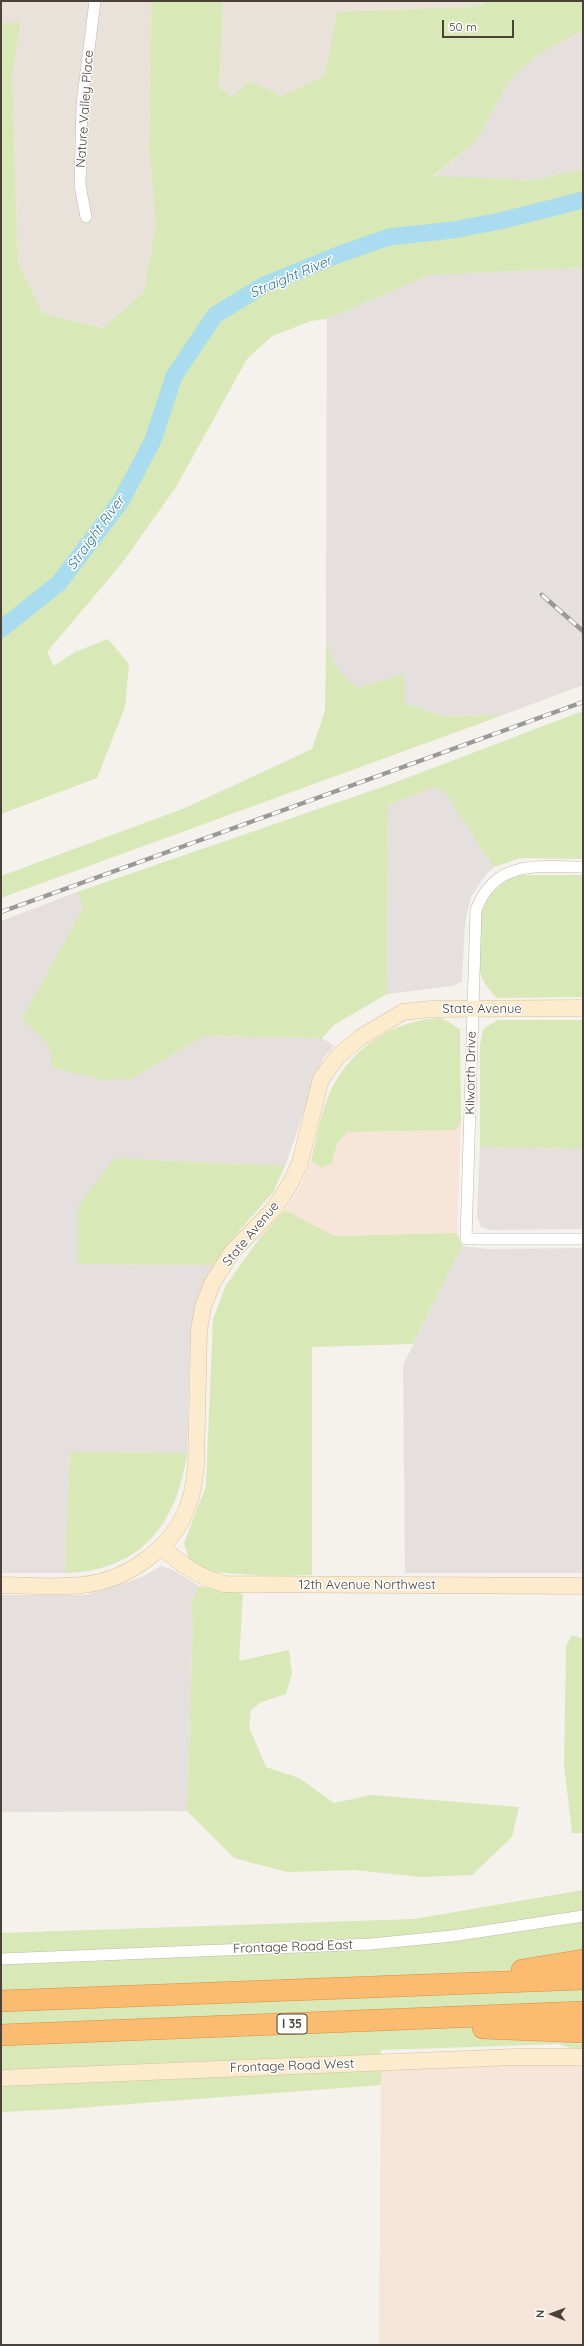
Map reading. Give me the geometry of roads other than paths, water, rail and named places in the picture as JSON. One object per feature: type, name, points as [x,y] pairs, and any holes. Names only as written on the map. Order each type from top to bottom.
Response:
[{"type":"highway","points":[[370,1987],[516,1971],[583,1960]]},
{"type":"highway","points":[[1,2001],[583,1979]]},
{"type":"highway","name":"I 35","points":[[1,2035],[583,2012]]},
{"type":"highway","points":[[355,2022],[583,2032]]},
{"type":"street","name":"Nature Valley Place","points":[[86,217],[80,185],[82,105],[95,1]]},
{"type":"street","name":"Kilworth Drive","points":[[583,867],[521,869],[504,875],[489,887],[480,899],[474,920],[466,1239],[583,1239]]},
{"type":"street","name":"State Avenue","points":[[1,1585],[83,1585],[115,1576],[133,1568],[162,1547],[188,1507],[194,1485],[196,1464],[199,1330],[203,1307],[213,1282],[232,1252],[273,1210],[290,1184],[300,1163],[321,1079],[338,1056],[361,1037],[403,1012],[431,1009],[583,1008]]},
{"type":"street","name":"12th Avenue Northwest","points":[[162,1547],[181,1564],[202,1578],[224,1584],[583,1586]]},
{"type":"street","name":"Frontage Road East","points":[[1,1959],[371,1944],[452,1936],[583,1916]]},
{"type":"street","name":"Frontage Road West","points":[[1,2078],[515,2057],[583,2057]]},
{"type":"waterway","name":"Straight River","points":[[1,629],[59,583],[121,501],[153,440],[174,376],[215,315],[264,285],[340,254],[389,237],[453,230],[500,221],[583,200]]},
{"type":"waterway","name":"Straight River","points":[[1,620],[4,625]]},
{"type":"railway","points":[[542,595],[583,631]]},
{"type":"railway","points":[[1,912],[583,702]]}]
